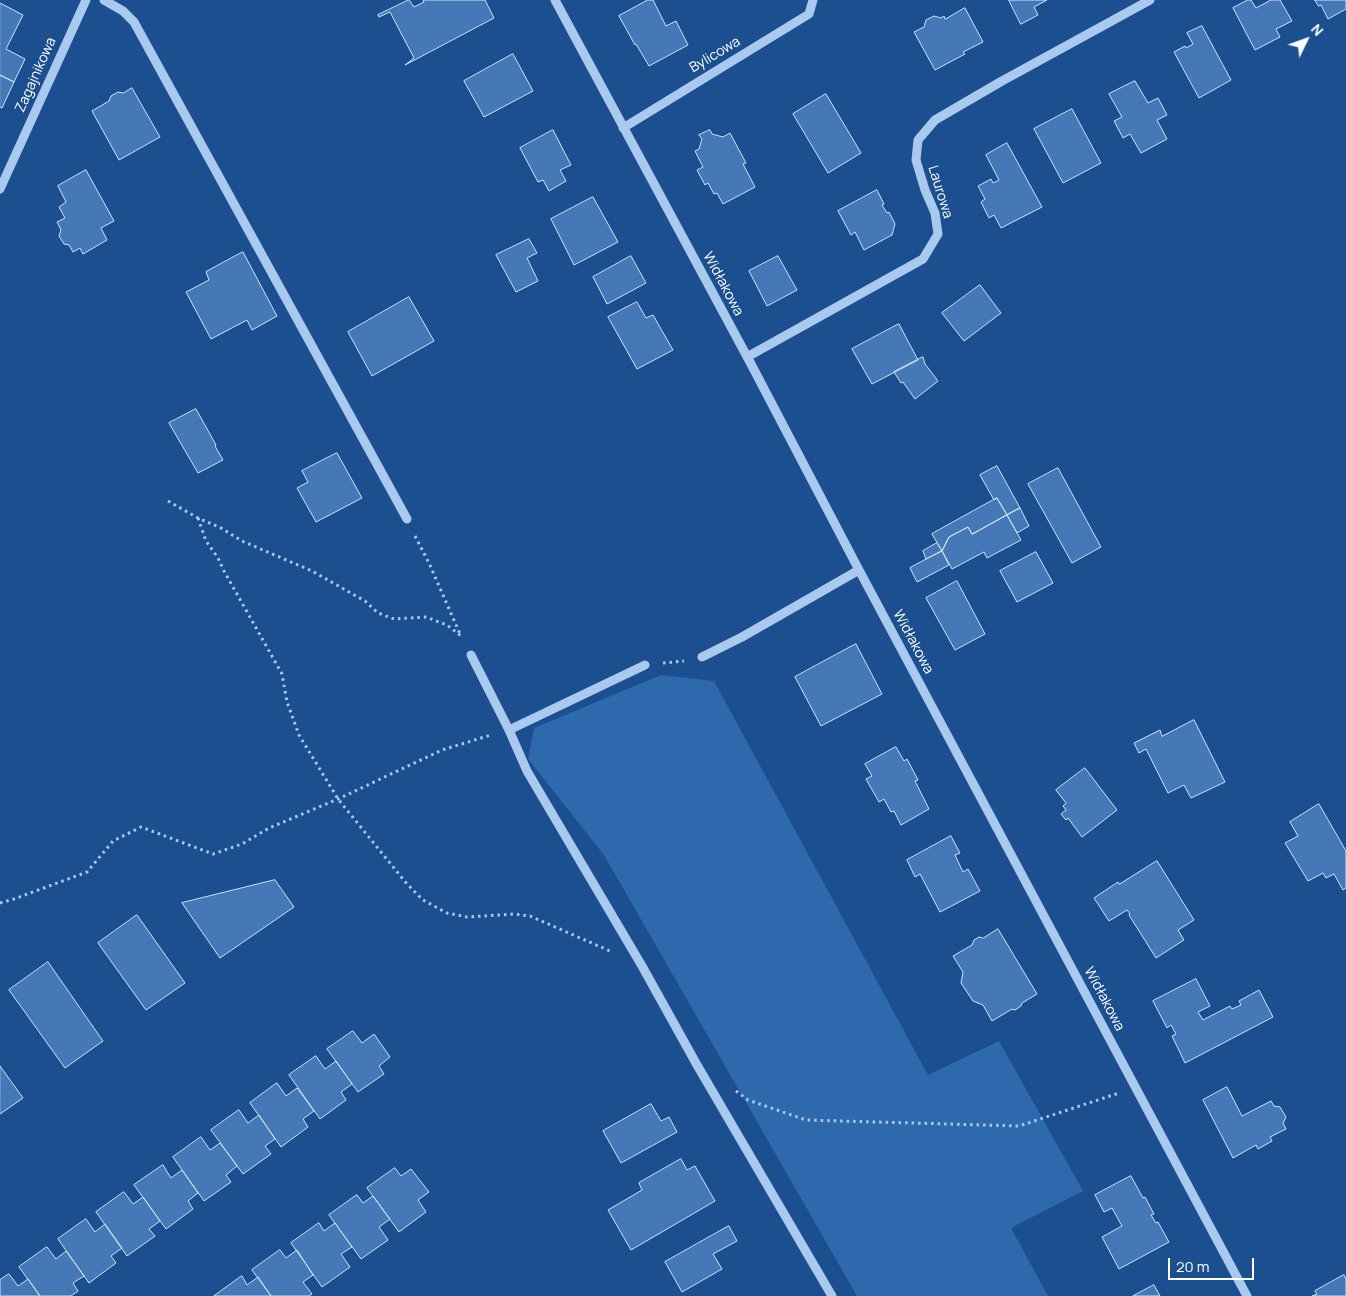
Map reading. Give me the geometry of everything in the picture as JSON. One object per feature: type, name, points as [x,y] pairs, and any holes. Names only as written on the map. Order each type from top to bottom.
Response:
[{"type":"street","name":"Zagajnikowa","points":[[0,189],[86,0]]},
{"type":"street","points":[[104,0],[123,11],[134,22],[407,519]]},
{"type":"street","name":"Widłakowa","points":[[555,0],[1248,1296]]},
{"type":"street","name":"Bylicowa","points":[[623,128],[809,14],[813,0]]},
{"type":"street","name":"Laurowa","points":[[747,357],[923,259],[938,234],[935,213],[925,190],[916,160],[917,146],[918,140],[935,120],[1150,0]]},
{"type":"street","points":[[702,657],[742,637],[859,570]]},
{"type":"street","points":[[471,655],[509,730],[527,771],[832,1296]]},
{"type":"street","points":[[509,730],[645,665]]},
{"type":"path","points":[[168,501],[242,541],[312,571],[365,601],[378,613],[394,619],[426,617],[447,625],[461,636]]},
{"type":"path","points":[[198,518],[206,541],[218,558],[282,674],[287,702],[299,735],[338,799],[407,884],[423,900],[447,913],[466,917],[514,914],[530,916],[642,966]]},
{"type":"path","points":[[407,519],[471,655]]},
{"type":"path","points":[[645,665],[702,657]]},
{"type":"path","points":[[0,902],[14,900],[87,872],[112,841],[140,827],[213,854],[242,844],[269,828],[338,799],[442,750],[509,730]]},
{"type":"path","points":[[734,1090],[748,1100],[806,1120],[1019,1126],[1136,1088]]},
{"type":"shaded area","points":[[661,675],[714,681],[928,1075],[999,1041],[1083,1191],[1011,1228],[1048,1296],[857,1296],[604,855],[528,759],[534,728]]},
{"type":"building","points":[[409,0],[414,7],[424,2],[423,0],[485,0],[494,18],[405,65],[414,58],[390,12],[379,17],[378,15]]},
{"type":"building","points":[[648,0],[653,0],[666,26],[676,21],[688,45],[649,66],[619,16]]},
{"type":"building","points":[[1009,0],[1047,0],[1034,7],[1038,15],[1021,24]]},
{"type":"building","points":[[1251,0],[1256,8],[1271,0],[1280,0],[1292,21],[1276,29],[1280,37],[1255,50],[1233,8]]},
{"type":"building","points":[[1315,0],[1346,0],[1346,9],[1328,19],[1321,5],[1319,6]]},
{"type":"building","points":[[0,3],[23,15],[6,49],[25,59],[14,82],[0,75]]},
{"type":"building","points":[[965,8],[983,42],[935,70],[914,32],[924,27],[926,20],[934,16],[941,18],[944,16],[945,19]]},
{"type":"building","points":[[1202,26],[1231,80],[1199,98],[1174,52],[1193,44],[1187,33]]},
{"type":"building","points":[[513,54],[533,91],[484,117],[464,81]]},
{"type":"building","points":[[0,75],[14,82],[2,108],[0,107]]},
{"type":"building","points":[[1135,81],[1148,103],[1158,98],[1167,115],[1157,120],[1167,139],[1141,153],[1130,134],[1123,138],[1114,121],[1122,117],[1109,94]]},
{"type":"building","points":[[132,88],[160,137],[119,160],[92,111],[109,101],[111,96]]},
{"type":"building","points":[[826,94],[861,153],[828,173],[793,114]]},
{"type":"building","points":[[1072,109],[1101,163],[1063,183],[1034,129]]},
{"type":"building","points":[[553,130],[571,165],[560,170],[566,181],[549,191],[543,180],[538,182],[520,148]]},
{"type":"building","points":[[710,130],[712,134],[723,137],[730,133],[746,163],[743,164],[755,187],[723,204],[717,193],[714,194],[708,183],[705,185],[697,170],[703,167],[695,151],[699,149],[702,139],[699,135]]},
{"type":"building","points":[[1007,143],[1042,207],[1001,228],[994,215],[989,218],[981,202],[985,199],[978,186],[991,179],[993,183],[999,180],[986,155]]},
{"type":"building","points":[[86,170],[114,221],[101,228],[107,240],[83,254],[80,248],[73,252],[69,245],[64,244],[59,236],[61,230],[57,222],[65,218],[59,207],[66,202],[58,186]]},
{"type":"building","points":[[877,190],[884,204],[882,205],[887,213],[889,212],[895,224],[892,235],[864,250],[855,232],[851,235],[838,211]]},
{"type":"building","points":[[593,197],[618,242],[574,265],[551,219]]},
{"type":"building","points":[[529,239],[537,253],[527,258],[538,281],[516,292],[496,255]]},
{"type":"building","points":[[243,252],[277,316],[252,330],[247,320],[211,339],[186,292],[209,280],[206,272]]},
{"type":"building","points":[[631,256],[646,283],[607,304],[593,277]]},
{"type":"building","points":[[778,256],[797,290],[767,306],[749,271]]},
{"type":"building","points":[[980,285],[1001,313],[964,341],[942,313]]},
{"type":"building","points":[[409,297],[434,341],[372,376],[348,332]]},
{"type":"building","points":[[637,302],[646,318],[653,315],[673,350],[637,369],[608,317]]},
{"type":"building","points":[[899,324],[918,360],[872,384],[852,349]]},
{"type":"building","points":[[923,357],[925,364],[938,381],[915,399],[894,372]]},
{"type":"building","points":[[196,409],[223,460],[198,473],[169,423]]},
{"type":"building","points":[[337,453],[362,498],[316,522],[297,488],[308,482],[302,471]]},
{"type":"building","points":[[997,466],[1020,508],[1007,515],[997,498],[994,500],[980,475]]},
{"type":"building","points":[[1058,468],[1101,547],[1072,563],[1028,484]]},
{"type":"building","points":[[997,498],[1007,515],[972,534],[968,527],[949,537],[942,551],[932,534]]},
{"type":"building","points":[[1020,508],[1029,526],[1017,533],[1007,515]]},
{"type":"building","points":[[1007,515],[1021,540],[987,558],[984,552],[952,569],[942,551],[949,537],[968,527],[972,534]]},
{"type":"building","points":[[937,543],[942,551],[926,559],[923,551]]},
{"type":"building","points":[[942,551],[949,565],[917,582],[910,568]]},
{"type":"building","points":[[1036,552],[1053,583],[1017,602],[1000,571]]},
{"type":"building","points":[[957,581],[985,634],[955,650],[926,598]]},
{"type":"building","points":[[856,644],[882,694],[821,726],[795,677]]},
{"type":"building","points":[[1194,720],[1225,782],[1191,798],[1184,785],[1168,793],[1146,749],[1139,753],[1134,743],[1160,730],[1162,736]]},
{"type":"building","points":[[896,747],[904,761],[907,759],[918,780],[915,781],[929,809],[901,825],[894,811],[891,812],[884,799],[879,802],[866,779],[872,776],[865,764]]},
{"type":"building","points":[[1085,768],[1117,810],[1082,837],[1068,818],[1066,820],[1061,814],[1066,810],[1063,806],[1066,803],[1056,790]]},
{"type":"building","points":[[1319,804],[1346,851],[1346,888],[1343,890],[1334,874],[1326,878],[1323,873],[1308,881],[1285,843],[1298,836],[1290,822]]},
{"type":"building","points":[[951,836],[960,853],[955,855],[963,872],[968,869],[980,891],[940,912],[920,874],[915,877],[907,860]]},
{"type":"building","points":[[1157,861],[1194,920],[1178,930],[1184,940],[1156,958],[1127,910],[1109,921],[1094,898],[1118,882],[1119,884]]},
{"type":"building","points":[[275,880],[294,907],[220,958],[182,903]]},
{"type":"building","points":[[137,915],[185,983],[146,1010],[98,943]]},
{"type":"building","points":[[998,929],[1037,994],[1022,1003],[1015,1010],[1012,1009],[992,1021],[983,1005],[973,1001],[961,983],[963,972],[953,956],[972,945],[974,940],[979,937],[983,938]]},
{"type":"building","points":[[48,962],[103,1041],[65,1068],[9,990]]},
{"type":"building","points":[[1196,979],[1210,1006],[1198,1012],[1203,1020],[1230,1006],[1232,1009],[1241,1005],[1239,1001],[1259,990],[1273,1017],[1185,1063],[1172,1036],[1176,1034],[1171,1025],[1167,1028],[1153,1001]]},
{"type":"building","points":[[353,1031],[362,1043],[374,1034],[390,1057],[379,1066],[384,1074],[358,1092],[327,1049]]},
{"type":"building","points":[[316,1056],[325,1069],[336,1061],[352,1084],[341,1092],[346,1100],[320,1119],[289,1075]]},
{"type":"building","points":[[0,1066],[23,1098],[0,1114]]},
{"type":"building","points":[[277,1083],[286,1096],[297,1088],[314,1111],[303,1119],[308,1127],[281,1147],[250,1103]]},
{"type":"building","points":[[1227,1087],[1242,1116],[1271,1101],[1274,1106],[1280,1107],[1286,1117],[1283,1123],[1286,1129],[1270,1137],[1272,1141],[1258,1149],[1256,1145],[1233,1158],[1203,1100]]},
{"type":"building","points":[[651,1104],[661,1121],[669,1117],[677,1132],[621,1163],[603,1131]]},
{"type":"building","points":[[239,1110],[248,1123],[259,1115],[275,1139],[265,1146],[271,1154],[243,1174],[211,1130]]},
{"type":"building","points":[[201,1137],[210,1150],[220,1143],[237,1166],[226,1175],[231,1182],[204,1201],[173,1157]]},
{"type":"building","points":[[681,1159],[687,1170],[695,1166],[715,1201],[631,1250],[608,1210],[642,1190],[639,1183]]},
{"type":"building","points":[[163,1165],[171,1178],[182,1170],[198,1193],[188,1201],[193,1209],[166,1229],[134,1185]]},
{"type":"building","points":[[395,1168],[401,1176],[411,1169],[429,1192],[418,1200],[426,1212],[399,1232],[367,1188]]},
{"type":"building","points":[[1131,1176],[1154,1214],[1151,1215],[1156,1223],[1158,1222],[1169,1242],[1119,1269],[1102,1237],[1122,1226],[1112,1208],[1104,1212],[1095,1195]]},
{"type":"building","points":[[124,1192],[133,1204],[143,1197],[160,1221],[149,1229],[155,1236],[127,1256],[96,1212]]},
{"type":"building","points":[[357,1195],[363,1203],[373,1196],[390,1219],[379,1227],[388,1240],[361,1259],[329,1215]]},
{"type":"building","points":[[86,1219],[95,1232],[105,1224],[122,1248],[111,1256],[116,1263],[89,1283],[58,1239]]},
{"type":"building","points":[[319,1223],[324,1231],[335,1223],[352,1247],[341,1254],[350,1267],[322,1287],[291,1243]]},
{"type":"building","points":[[729,1226],[737,1241],[713,1254],[722,1269],[682,1292],[665,1262]]},
{"type":"building","points":[[47,1247],[56,1259],[66,1251],[84,1276],[73,1283],[78,1291],[71,1296],[40,1296],[19,1267]]},
{"type":"building","points":[[280,1250],[286,1258],[297,1250],[313,1275],[303,1282],[312,1294],[309,1296],[271,1296],[252,1270]]},
{"type":"building","points":[[9,1274],[18,1286],[28,1279],[40,1296],[0,1296],[0,1280]]},
{"type":"building","points":[[1344,1275],[1346,1279],[1346,1296],[1312,1296],[1317,1294],[1315,1291]]},
{"type":"building","points":[[242,1276],[247,1285],[258,1277],[271,1296],[214,1296]]},
{"type":"building","points":[[1154,1285],[1160,1296],[1133,1296]]}]
